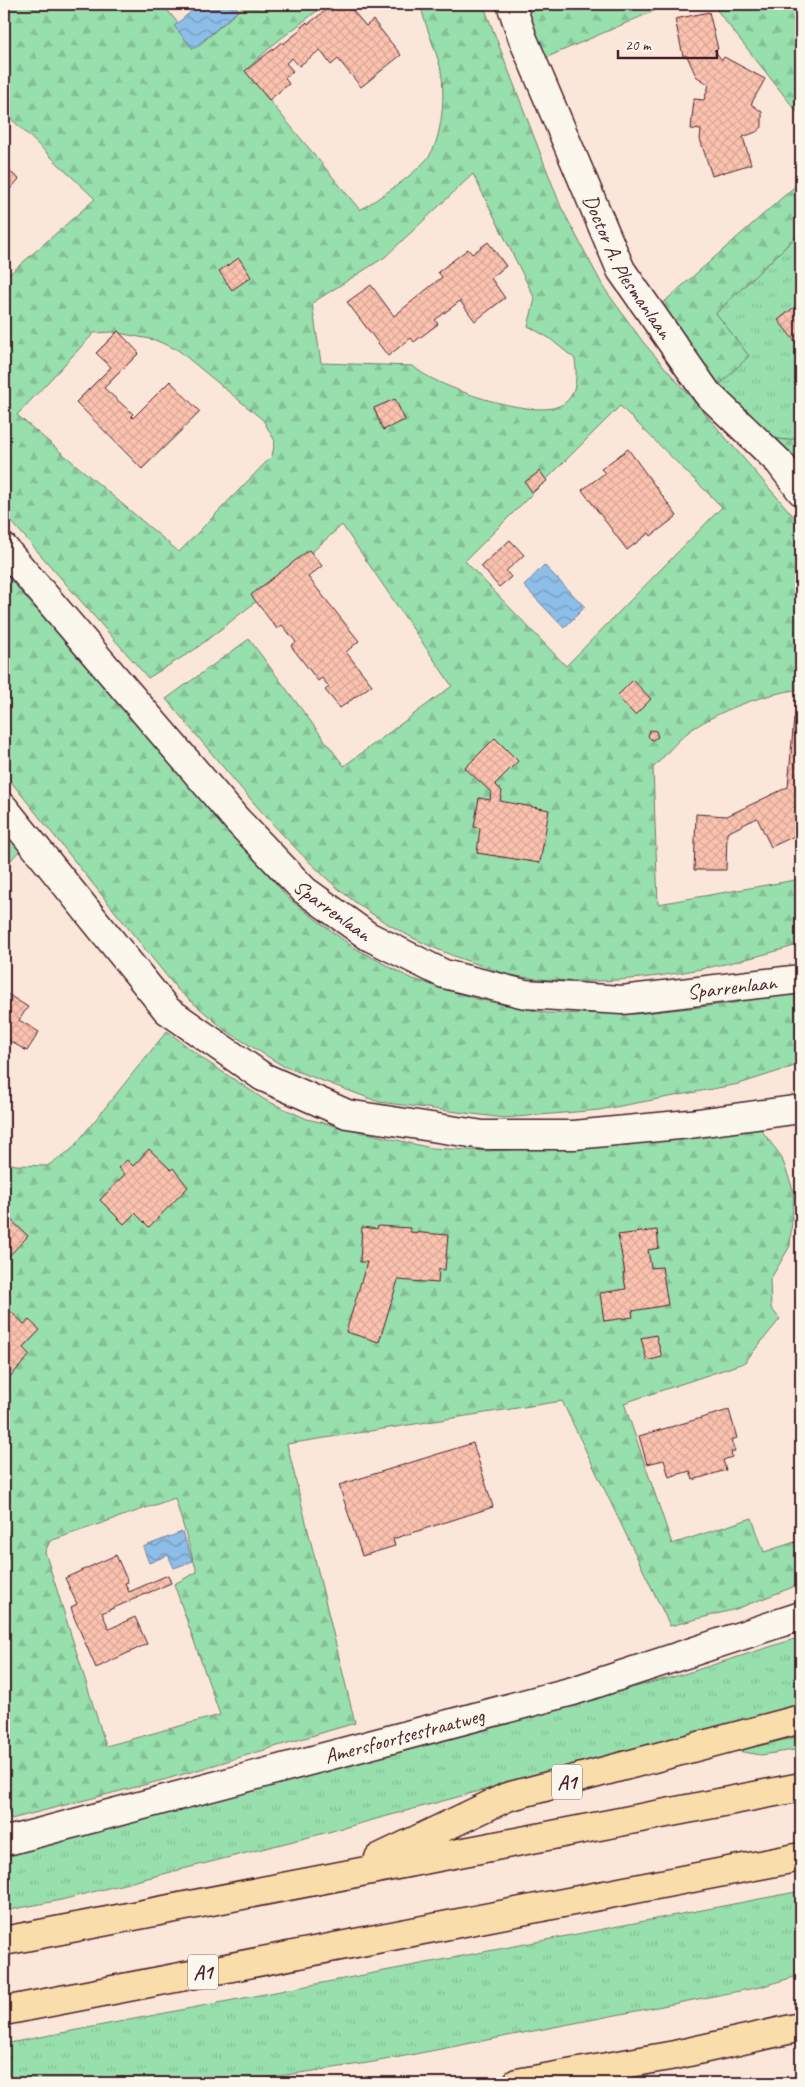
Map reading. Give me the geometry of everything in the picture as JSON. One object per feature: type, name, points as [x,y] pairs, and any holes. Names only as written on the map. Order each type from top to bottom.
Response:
[{"type":"main road","name":"A1","points":[[343,1874],[507,1797],[801,1719]]},
{"type":"main road","name":"A1","points":[[4,1941],[801,1787]]},
{"type":"main road","name":"A1","points":[[4,2011],[801,1856]]},
{"type":"main road","points":[[517,2083],[675,2055],[801,2027]]},
{"type":"street","name":"Doctor A. Plesmanlaan","points":[[511,4],[522,39],[621,270],[707,393],[779,462],[801,491]]},
{"type":"street","name":"Sparrenlaan","points":[[4,548],[244,827],[304,890],[368,936],[444,974],[525,994],[622,1000],[801,980]]},
{"type":"street","points":[[4,808],[168,1010],[263,1077],[347,1114],[483,1135],[574,1135],[690,1124],[801,1109]]},
{"type":"street","name":"Amersfoortsestraatweg","points":[[4,1839],[11,1840],[573,1691],[801,1616]]},
{"type":"path","points":[[774,2083],[801,2077]]},
{"type":"green space","points":[[4,4],[167,4],[165,7],[197,47],[246,4],[326,4],[274,44],[245,71],[360,210],[395,187],[420,167],[427,159],[437,140],[442,114],[442,76],[420,4],[483,4],[561,207],[604,288],[643,342],[801,525],[801,689],[758,699],[717,715],[686,734],[653,768],[658,904],[801,879],[801,944],[767,954],[660,976],[624,980],[587,981],[515,976],[461,959],[398,930],[341,891],[282,834],[242,790],[166,699],[249,639],[344,766],[452,686],[342,525],[262,597],[194,650],[148,678],[4,513],[4,279],[95,199],[4,112]],"holes":[[[473,174],[535,299],[528,326],[549,338],[575,359],[576,379],[573,392],[570,398],[559,406],[546,409],[528,408],[484,399],[441,383],[413,366],[321,363],[312,303],[385,257]],[[113,332],[155,340],[178,350],[263,420],[275,441],[272,456],[179,552],[17,415],[94,333]],[[620,406],[722,507],[566,666],[465,561]]]},
{"type":"green space","points":[[517,4],[670,4],[536,62]]},
{"type":"green space","points":[[712,4],[801,4],[801,117]]},
{"type":"green space","points":[[801,181],[801,232],[716,313],[749,356],[717,387],[656,309]]},
{"type":"green space","points":[[801,232],[801,438],[786,440],[761,437],[717,387],[716,313]]},
{"type":"green space","points":[[761,437],[786,440],[801,438],[801,482]]},
{"type":"green space","points":[[4,563],[289,899],[353,947],[410,978],[477,999],[547,1013],[636,1014],[735,1003],[801,982],[801,1064],[739,1084],[599,1110],[504,1118],[379,1102],[283,1066],[225,1030],[177,989],[4,773]]},
{"type":"green space","points":[[4,831],[20,850],[4,868]]},
{"type":"green space","points":[[167,1031],[206,1061],[265,1100],[307,1119],[431,1148],[487,1151],[581,1146],[748,1113],[781,1156],[794,1192],[790,1246],[770,1280],[771,1308],[780,1319],[744,1363],[624,1403],[672,1544],[752,1518],[764,1552],[801,1540],[801,1584],[736,1609],[670,1626],[562,1401],[287,1444],[355,1723],[167,1779],[11,1819],[4,1793],[4,1162],[16,1165],[47,1166],[71,1150]],"holes":[[[175,1498],[197,1572],[174,1584],[220,1715],[106,1746],[45,1552],[50,1541]]]},
{"type":"green space","points":[[801,1637],[801,1704],[321,1834],[61,1900],[4,1911],[4,1853],[684,1674]]},
{"type":"green space","points":[[801,1736],[801,1749],[761,1755],[737,1751]]},
{"type":"green space","points":[[801,1891],[801,1975],[760,1987],[374,2062],[232,2083],[4,2083],[4,2044]]},
{"type":"water","points":[[200,4],[234,4],[239,10],[193,49],[174,26]]},
{"type":"water","points":[[544,565],[585,607],[564,628],[524,586]]},
{"type":"water","points":[[182,1532],[193,1561],[174,1568],[168,1555],[149,1563],[143,1547]]},
{"type":"building","points":[[334,4],[347,4],[366,26],[373,20],[401,55],[361,87],[338,59],[331,65],[320,50],[299,66],[292,58],[286,63],[293,71],[285,78],[289,84],[269,100],[245,71],[302,29],[301,27],[307,22],[308,24]]},
{"type":"building","points":[[709,12],[718,49],[714,50],[722,60],[724,57],[765,79],[751,104],[762,112],[762,127],[756,132],[743,137],[751,164],[712,176],[700,139],[701,130],[691,129],[694,99],[704,100],[709,85],[696,76],[687,56],[683,56],[675,19]]},
{"type":"building","points":[[4,167],[19,179],[4,196]]},
{"type":"building","points":[[488,242],[506,266],[491,278],[505,298],[475,321],[460,301],[435,320],[438,324],[414,342],[411,338],[388,356],[347,302],[371,285],[394,316],[442,277],[438,272],[468,249],[472,254]]},
{"type":"building","points":[[239,258],[251,277],[232,290],[219,271]]},
{"type":"building","points":[[801,302],[801,341],[797,344],[778,320]]},
{"type":"building","points":[[118,331],[139,353],[104,388],[133,414],[131,416],[133,418],[170,381],[200,412],[142,469],[76,402],[111,367],[96,353]]},
{"type":"building","points":[[395,399],[405,420],[383,430],[374,408]]},
{"type":"building","points":[[628,449],[677,516],[651,536],[649,533],[627,550],[582,490],[605,473],[601,469]]},
{"type":"building","points":[[540,471],[547,481],[532,492],[525,482]]},
{"type":"building","points":[[510,540],[524,555],[506,571],[511,577],[499,587],[481,566]]},
{"type":"building","points":[[309,550],[322,566],[308,577],[359,641],[346,652],[372,685],[340,708],[325,690],[329,687],[322,678],[318,681],[291,646],[296,642],[282,625],[277,629],[251,595]]},
{"type":"building","points":[[633,680],[651,699],[635,715],[617,696]]},
{"type":"building","points":[[794,718],[801,719],[801,833],[771,847],[757,818],[727,833],[726,870],[694,870],[696,814],[727,816],[788,787]]},
{"type":"building","points":[[650,730],[656,731],[658,737],[652,740],[648,736]]},
{"type":"building","points":[[495,738],[518,761],[495,784],[502,791],[500,801],[549,810],[540,863],[477,853],[480,828],[474,827],[479,798],[490,800],[491,792],[465,768]]},
{"type":"building","points":[[4,992],[28,1007],[19,1020],[39,1032],[27,1051],[8,1040],[4,1046]]},
{"type":"building","points":[[149,1149],[171,1170],[173,1168],[188,1187],[149,1227],[135,1213],[124,1224],[100,1200],[125,1174],[118,1168],[127,1160],[133,1166]]},
{"type":"building","points":[[8,1217],[28,1236],[4,1261],[4,1222]]},
{"type":"building","points":[[378,1226],[410,1228],[410,1232],[448,1235],[445,1270],[439,1269],[438,1283],[398,1280],[379,1342],[346,1332],[367,1262],[360,1262],[362,1227],[377,1229]]},
{"type":"building","points":[[657,1230],[659,1248],[648,1250],[651,1268],[662,1267],[668,1305],[632,1311],[633,1317],[604,1321],[600,1293],[626,1289],[618,1235]]},
{"type":"building","points":[[6,1307],[24,1324],[29,1320],[40,1330],[23,1348],[30,1355],[7,1380],[4,1377],[4,1309]]},
{"type":"building","points":[[656,1335],[662,1357],[647,1361],[641,1338]]},
{"type":"building","points":[[729,1410],[737,1438],[731,1440],[735,1451],[731,1452],[732,1457],[723,1460],[726,1470],[693,1480],[690,1471],[669,1477],[664,1460],[647,1464],[639,1436]]},
{"type":"building","points":[[473,1443],[493,1507],[393,1539],[395,1546],[362,1556],[339,1485]]},
{"type":"building","points":[[116,1555],[128,1582],[125,1583],[129,1592],[168,1575],[171,1583],[102,1613],[109,1629],[135,1617],[147,1644],[96,1668],[74,1617],[71,1607],[77,1604],[65,1578]]}]
